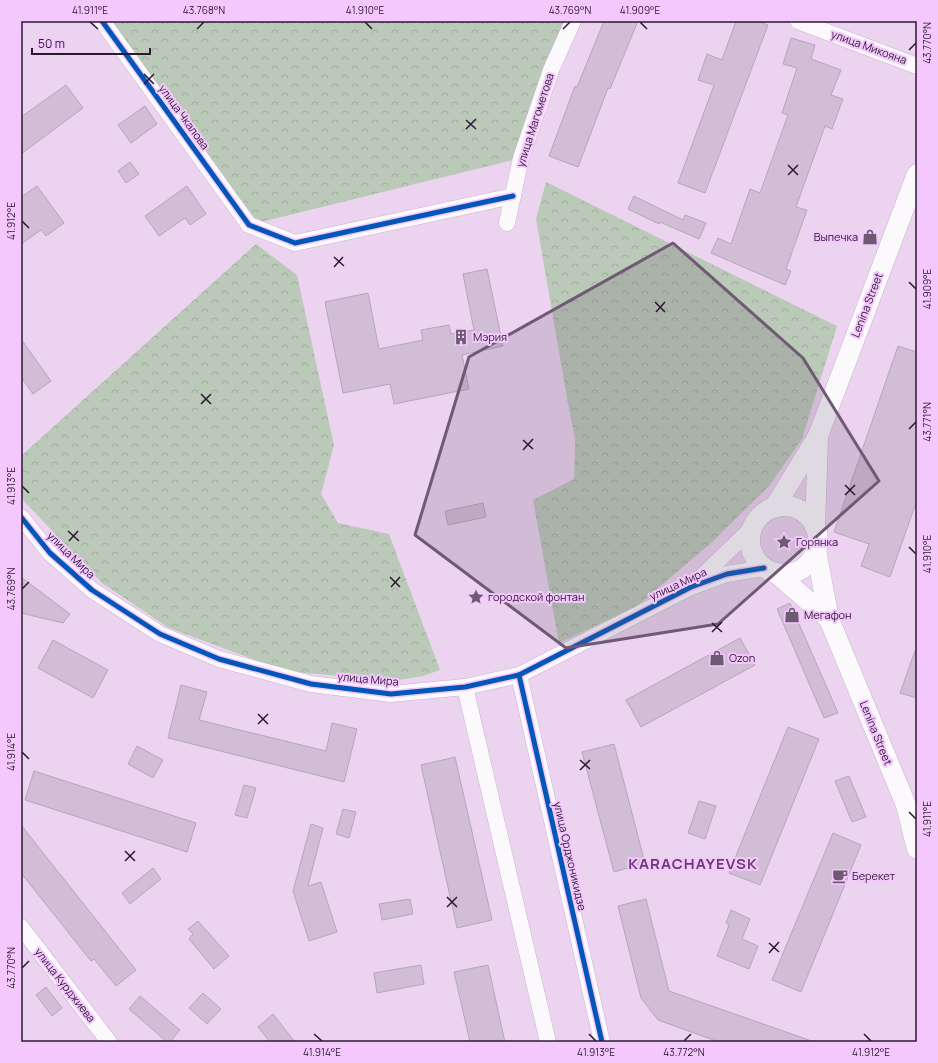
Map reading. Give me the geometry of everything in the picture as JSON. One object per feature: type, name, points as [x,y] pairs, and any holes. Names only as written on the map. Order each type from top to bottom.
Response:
[{"type":"main road","name":"Lenina Street","points":[[774,508],[818,436],[917,174]]},
{"type":"main road","name":"Lenina Street","points":[[815,527],[818,436]]},
{"type":"main road","points":[[785,506],[797,509],[807,515],[815,527],[818,538],[816,550],[811,561],[800,570],[788,574],[770,571],[755,559],[750,540],[752,528],[760,516],[774,508],[785,506]]},
{"type":"main road","name":"Lenina Street","points":[[816,550],[829,619],[906,805],[917,849]]},
{"type":"main road","name":"Lenina Street","points":[[770,571],[829,619]]},
{"type":"street","name":"улица Чкалова","points":[[102,21],[249,225],[295,243],[513,196]]},
{"type":"street","name":"улица Магометова","points":[[507,223],[521,158],[551,70],[573,21]]},
{"type":"street","name":"улица Микояна","points":[[798,21],[917,66]]},
{"type":"street","name":"улица Мира","points":[[21,518],[50,553],[92,590],[160,634],[219,660],[311,684],[391,694],[465,687],[519,675],[692,587],[727,574],[770,571]]},
{"type":"street","name":"улица Мира","points":[[692,587],[752,528]]},
{"type":"street","name":"улица Орджоникидзе","points":[[519,675],[602,1042]]},
{"type":"street","points":[[465,687],[548,1042]]},
{"type":"street","name":"улица Курджиева","points":[[21,927],[109,1042]]},
{"type":"highlighted area","points":[[673,243],[803,358],[879,481],[718,624],[566,648],[415,535],[469,357]]},
{"type":"green space","points":[[103,21],[573,21],[521,158],[249,225]]},
{"type":"green space","points":[[546,182],[837,326],[802,439],[770,485],[711,543],[637,606],[559,643],[533,500],[574,479],[575,440],[536,219]]},
{"type":"green space","points":[[256,244],[297,275],[334,445],[321,494],[338,523],[389,534],[440,670],[423,676],[393,681],[285,671],[169,628],[102,583],[21,498],[21,456]]},
{"type":"building","points":[[604,21],[638,21],[610,89],[608,88],[578,167],[549,156],[575,86],[577,87]]},
{"type":"building","points":[[736,21],[757,21],[768,25],[705,193],[678,183],[714,85],[698,80],[707,54],[722,60]]},
{"type":"building","points":[[791,38],[815,45],[811,59],[841,70],[831,95],[843,99],[832,129],[825,126],[796,207],[807,210],[786,269],[791,271],[785,285],[711,253],[718,238],[731,244],[750,189],[760,193],[788,115],[782,113],[797,68],[783,64]]},
{"type":"building","points":[[66,85],[83,108],[21,154],[21,117]]},
{"type":"building","points":[[145,106],[157,124],[131,143],[118,125]]},
{"type":"building","points":[[130,162],[139,174],[126,183],[118,171]]},
{"type":"building","points":[[37,186],[64,223],[46,236],[41,230],[21,244],[21,197]]},
{"type":"building","points":[[187,186],[206,214],[190,225],[185,218],[159,236],[145,216]]},
{"type":"building","points":[[634,196],[683,220],[685,215],[706,223],[699,239],[660,222],[659,224],[628,209]]},
{"type":"building","name":"Мэрия","points":[[487,269],[503,346],[462,355],[469,389],[394,404],[390,384],[343,393],[325,302],[368,293],[379,349],[423,340],[421,330],[449,325],[451,334],[474,330],[463,274]]},
{"type":"building","points":[[21,339],[51,381],[33,394],[21,377]]},
{"type":"building","points":[[898,346],[917,352],[917,500],[890,577],[861,566],[869,544],[834,532]]},
{"type":"building","points":[[483,503],[486,517],[448,525],[445,511]]},
{"type":"building","points":[[21,577],[70,614],[63,623],[21,613]]},
{"type":"building","points":[[790,603],[838,713],[824,718],[777,609]]},
{"type":"building","points":[[740,638],[755,665],[641,727],[626,700]]},
{"type":"building","points":[[53,640],[108,670],[93,698],[38,668]]},
{"type":"building","points":[[915,651],[917,651],[917,698],[900,693]]},
{"type":"building","points":[[181,685],[207,692],[199,720],[326,751],[332,723],[357,729],[344,782],[168,738]]},
{"type":"building","points":[[788,727],[819,739],[760,885],[729,873]]},
{"type":"building","points":[[614,744],[645,863],[614,872],[582,752]]},
{"type":"building","points":[[137,746],[163,760],[153,778],[128,764]]},
{"type":"building","points":[[455,757],[492,920],[457,928],[421,765]]},
{"type":"building","points":[[34,771],[196,823],[187,852],[25,800]]},
{"type":"building","points":[[849,776],[866,817],[852,822],[835,781]]},
{"type":"building","points":[[244,785],[256,788],[247,818],[235,815]]},
{"type":"building","points":[[699,801],[716,806],[705,839],[688,833]]},
{"type":"building","points":[[343,809],[356,812],[349,838],[336,834]]},
{"type":"building","points":[[311,824],[323,828],[308,886],[321,882],[337,932],[309,941],[293,891]]},
{"type":"building","points":[[21,825],[136,970],[116,986],[94,959],[91,961],[21,873]]},
{"type":"building","points":[[833,833],[861,845],[801,992],[772,980]]},
{"type":"building","points":[[153,868],[161,879],[130,904],[122,893]]},
{"type":"building","points":[[410,899],[413,914],[382,920],[379,904]]},
{"type":"building","points":[[646,899],[669,991],[809,1040],[808,1042],[719,1042],[658,1020],[641,998],[618,906]]},
{"type":"building","points":[[731,910],[750,919],[742,939],[758,946],[749,969],[717,956],[729,925],[726,923]]},
{"type":"building","points":[[198,921],[229,956],[214,969],[189,939],[193,934],[188,929]]},
{"type":"building","points":[[421,965],[424,984],[377,993],[374,973]]},
{"type":"building","points":[[488,965],[505,1042],[470,1042],[454,972]]},
{"type":"building","points":[[46,987],[62,1008],[52,1016],[36,995]]},
{"type":"building","points":[[203,993],[221,1009],[207,1024],[189,1008]]},
{"type":"building","points":[[140,996],[180,1030],[170,1042],[167,1042],[129,1009]]},
{"type":"building","points":[[273,1014],[295,1042],[270,1042],[258,1027]]},
{"type":"cycle path","points":[[102,21],[249,225],[295,243],[513,196]]},
{"type":"cycle path","points":[[21,517],[50,553],[92,590],[160,634],[219,659],[311,684],[391,694],[465,687],[519,675],[691,587],[727,574],[764,568]]},
{"type":"cycle path","points":[[519,675],[602,1042]]},
{"type":"place","name":"Выпечка","points":[[870,237]]},
{"type":"place","name":"Мэрия","points":[[461,337]]},
{"type":"place","name":"Горянка","points":[[784,542]]},
{"type":"place","name":"городской фонтан","points":[[476,597]]},
{"type":"place","name":"Мегафон","points":[[792,615]]},
{"type":"place","name":"Ozon","points":[[717,658]]},
{"type":"place","name":"Берекет","points":[[840,876]]},
{"type":"district","name":"KARACHAYEVSK","points":[[693,864]]}]
